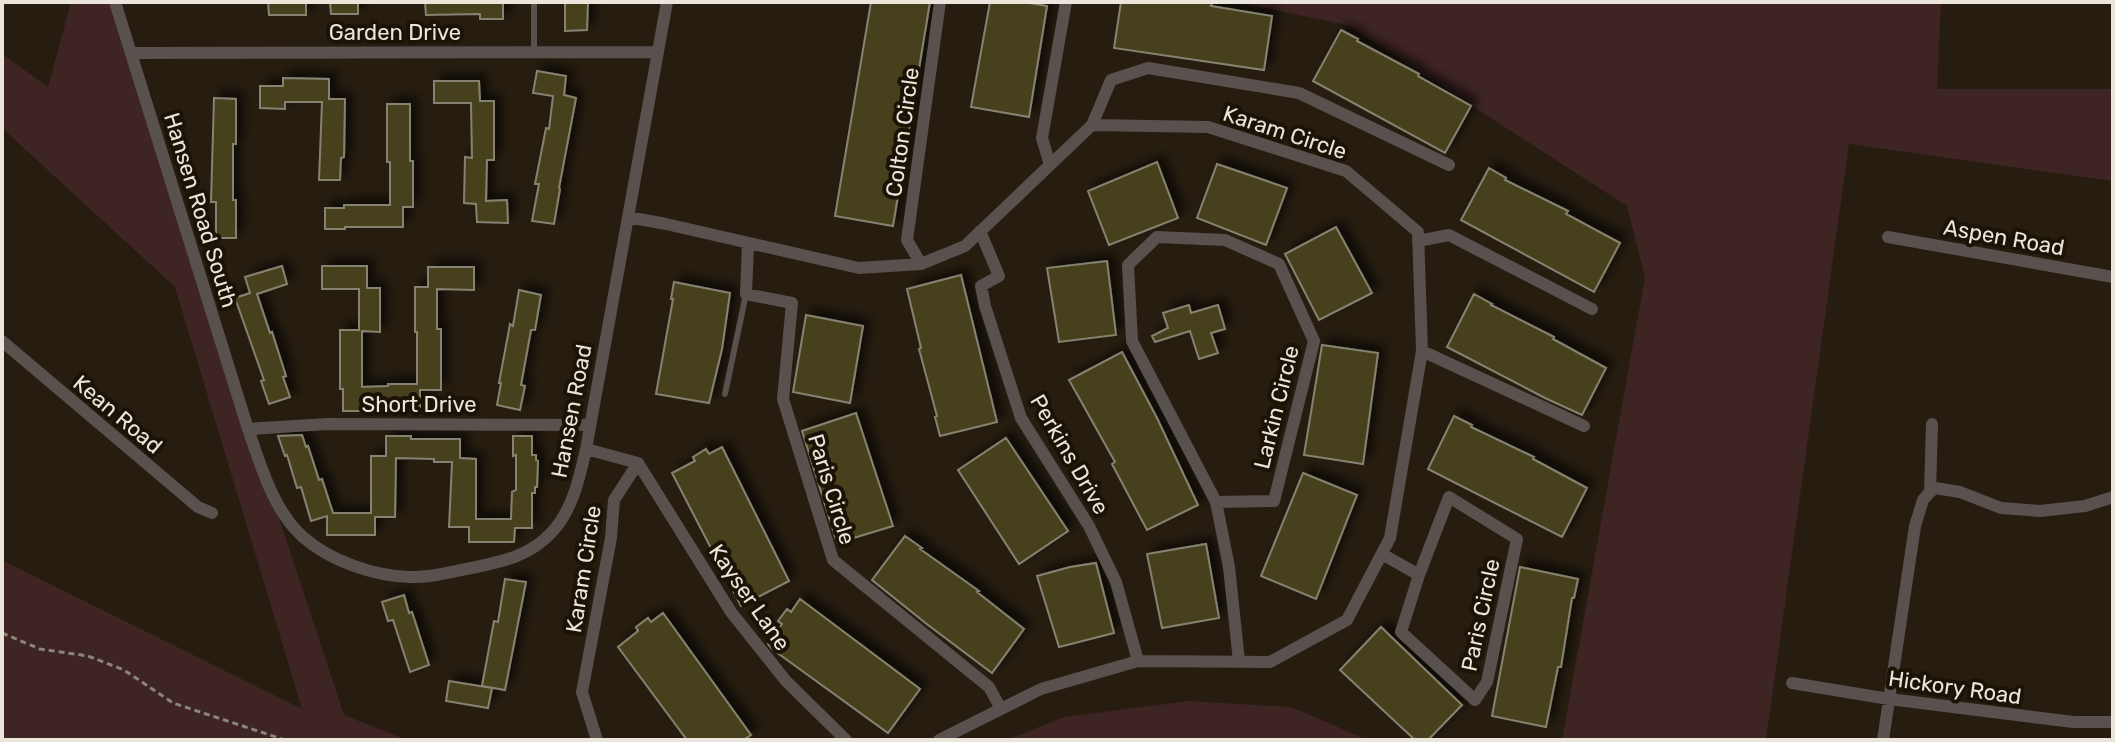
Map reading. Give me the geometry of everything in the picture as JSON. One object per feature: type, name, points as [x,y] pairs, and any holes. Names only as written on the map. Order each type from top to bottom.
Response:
[{"type":"street","name":"Hansen Road South","points":[[115,2],[248,429]]},
{"type":"street","name":"Hansen Road","points":[[248,429],[262,470],[287,520],[306,540],[329,555],[355,565],[392,575],[430,576],[506,561],[533,549],[554,530],[572,501],[586,449],[667,2]]},
{"type":"street","name":"Colton Circle","points":[[921,264],[907,240],[940,2]]},
{"type":"street","points":[[1050,165],[1042,138],[1066,2]]},
{"type":"street","name":"Garden Drive","points":[[131,53],[658,52]]},
{"type":"street","points":[[628,217],[859,268],[921,264],[965,246],[1092,125],[1111,80],[1148,68],[1299,93],[1449,165]]},
{"type":"street","name":"Karam Circle","points":[[1092,125],[1208,127],[1346,171],[1418,232],[1418,241]]},
{"type":"street","name":"Perkins Drive","points":[[980,231],[999,276],[981,286],[985,306],[1021,418],[1089,526],[1116,582],[1138,661]]},
{"type":"street","points":[[939,740],[1041,689],[1138,661],[1270,662],[1347,620],[1390,538],[1422,351],[1418,241],[1449,235],[1592,309]]},
{"type":"street","name":"Larkin Circle","points":[[1216,502],[1274,501],[1314,341],[1279,264],[1225,240],[1157,237],[1128,265],[1132,341],[1216,502],[1229,567],[1239,661]]},
{"type":"street","name":"Aspen Road","points":[[1888,237],[2113,277]]},
{"type":"street","points":[[746,294],[748,243]]},
{"type":"street","name":"Paris Circle","points":[[746,294],[792,303],[783,399],[833,560],[989,687],[1001,709]]},
{"type":"street","name":"Kean Road","points":[[2,341],[198,507],[212,513]]},
{"type":"street","points":[[1422,351],[1584,426]]},
{"type":"street","name":"Short Drive","points":[[248,429],[327,424],[590,425]]},
{"type":"street","points":[[1930,492],[1932,424]]},
{"type":"street","points":[[586,449],[638,463]]},
{"type":"street","name":"Karam Circle","points":[[597,740],[582,692],[611,538],[614,500],[638,463]]},
{"type":"street","name":"Kayser Lane","points":[[638,463],[731,612],[786,681],[846,740]]},
{"type":"street","points":[[1883,740],[1915,526],[1923,500],[1930,492],[1935,488],[1960,492],[2001,508],[2040,511],[2085,506],[2113,497]]},
{"type":"street","name":"Paris Circle","points":[[1449,497],[1517,539],[1487,682],[1475,700],[1401,632],[1419,575],[1449,497]]},
{"type":"street","points":[[1382,554],[1419,575]]},
{"type":"street","name":"Hickory Road","points":[[1792,683],[1889,699],[2073,722],[2113,722]]},
{"type":"lane","points":[[534,2],[534,52]]},
{"type":"lane","points":[[725,394],[746,294]]},
{"type":"path","points":[[2,633],[40,649],[88,656],[124,670],[173,703],[285,740]]},
{"type":"shaded area","points":[[71,2],[109,2],[344,715],[407,740],[2,740],[2,560],[302,709],[175,287],[2,128],[2,54],[48,87]]},
{"type":"shaded area","points":[[1237,2],[1941,2],[1937,89],[2113,89],[2113,181],[1849,144],[1766,740],[1562,740],[1645,277],[1627,206],[1347,25]]},
{"type":"shaded area","points":[[1189,701],[1291,707],[1368,740],[1007,740],[1064,717]]},
{"type":"building","points":[[268,2],[306,2],[306,15],[269,15]]},
{"type":"building","points":[[330,2],[358,2],[358,14],[331,14]]},
{"type":"building","points":[[425,2],[503,2],[503,19],[480,19],[480,14],[426,15]]},
{"type":"building","points":[[565,2],[588,2],[587,30],[565,31]]},
{"type":"building","points":[[871,2],[930,2],[893,226],[835,216]]},
{"type":"building","points":[[990,2],[1047,6],[1029,117],[971,107]]},
{"type":"building","points":[[1121,2],[1203,2],[1272,16],[1264,70],[1114,48]]},
{"type":"building","points":[[1341,30],[1471,106],[1445,153],[1313,81]]},
{"type":"building","points":[[537,71],[566,76],[564,95],[576,98],[554,224],[532,221],[539,184],[535,184],[546,128],[549,129],[553,96],[533,93]]},
{"type":"building","points":[[283,78],[329,79],[329,99],[345,99],[344,157],[341,158],[340,180],[319,180],[322,102],[285,102],[285,109],[260,108],[260,86],[283,86]]},
{"type":"building","points":[[434,81],[479,81],[480,101],[494,101],[494,160],[487,160],[486,201],[507,200],[508,223],[477,222],[476,204],[464,203],[465,157],[472,158],[471,103],[434,103]]},
{"type":"building","points":[[214,98],[236,99],[233,200],[236,200],[236,238],[216,238],[216,202],[211,202]]},
{"type":"building","points":[[387,104],[410,104],[413,207],[403,207],[403,227],[325,229],[325,208],[390,205]]},
{"type":"building","points":[[1157,162],[1178,218],[1109,245],[1088,191]]},
{"type":"building","points":[[1217,164],[1287,188],[1266,245],[1197,218]]},
{"type":"building","points":[[1489,168],[1505,180],[1568,211],[1566,214],[1620,243],[1594,292],[1461,220]]},
{"type":"building","points":[[1336,227],[1372,293],[1319,320],[1285,254]]},
{"type":"building","points":[[1107,261],[1116,335],[1059,342],[1047,268]]},
{"type":"building","points":[[282,266],[287,284],[257,294],[272,332],[290,397],[269,404],[261,381],[264,380],[235,298],[250,293],[245,277]]},
{"type":"building","points":[[322,266],[367,266],[367,288],[380,288],[380,332],[362,331],[362,387],[417,384],[415,287],[428,287],[428,267],[474,267],[474,290],[437,289],[437,329],[441,329],[441,390],[420,390],[420,407],[366,406],[366,411],[343,411],[340,330],[359,330],[359,289],[322,289]]},
{"type":"building","points":[[961,275],[997,422],[940,436],[907,289]]},
{"type":"building","points":[[674,282],[730,293],[722,349],[709,403],[656,394]]},
{"type":"building","points":[[519,290],[541,295],[535,330],[531,330],[521,385],[525,386],[520,410],[497,405],[510,324],[513,326]]},
{"type":"building","points":[[1474,294],[1606,368],[1582,415],[1447,347]]},
{"type":"building","points":[[1189,305],[1191,313],[1218,305],[1225,329],[1211,333],[1218,353],[1199,359],[1190,331],[1155,342],[1152,336],[1168,328],[1163,313]]},
{"type":"building","points":[[806,315],[863,326],[850,403],[793,392]]},
{"type":"building","points":[[1322,345],[1378,353],[1363,464],[1304,455]]},
{"type":"building","points":[[1122,352],[1198,505],[1147,530],[1112,464],[1115,462],[1069,380]]},
{"type":"building","points":[[856,413],[893,526],[837,543],[802,431]]},
{"type":"building","points":[[1454,416],[1587,488],[1562,537],[1428,469]]},
{"type":"building","points":[[302,435],[333,513],[371,513],[371,456],[386,456],[386,436],[460,439],[460,458],[476,459],[476,519],[511,519],[512,492],[516,490],[513,436],[532,436],[532,455],[536,455],[538,461],[537,487],[532,493],[532,528],[515,528],[514,542],[469,542],[469,527],[449,527],[452,462],[396,458],[395,517],[375,517],[375,535],[327,535],[327,516],[311,521],[301,487],[297,488],[278,436]]},
{"type":"building","points":[[1006,438],[1068,531],[1019,564],[958,470]]},
{"type":"building","points":[[722,447],[789,581],[741,606],[672,473],[695,461],[693,457],[706,449],[709,454]]},
{"type":"building","points":[[1303,473],[1357,495],[1316,599],[1261,576]]},
{"type":"building","points":[[905,536],[1024,629],[992,673],[872,580]]},
{"type":"building","points":[[1206,544],[1219,618],[1162,628],[1147,554]]},
{"type":"building","points":[[1096,563],[1114,633],[1059,647],[1037,576]]},
{"type":"building","points":[[1520,567],[1578,579],[1546,727],[1492,716]]},
{"type":"building","points":[[505,579],[526,582],[505,690],[482,686]]},
{"type":"building","points":[[404,595],[429,665],[410,672],[393,620],[388,621],[382,602]]},
{"type":"building","points":[[800,599],[920,689],[888,733],[768,644],[782,624],[778,621],[787,609],[791,612]]},
{"type":"building","points":[[663,613],[751,735],[743,740],[687,740],[618,647],[638,631],[636,627],[648,618],[651,622]]},
{"type":"building","points":[[1381,627],[1462,705],[1428,740],[1415,740],[1340,670]]},
{"type":"building","points":[[449,681],[492,688],[488,708],[446,701]]}]
